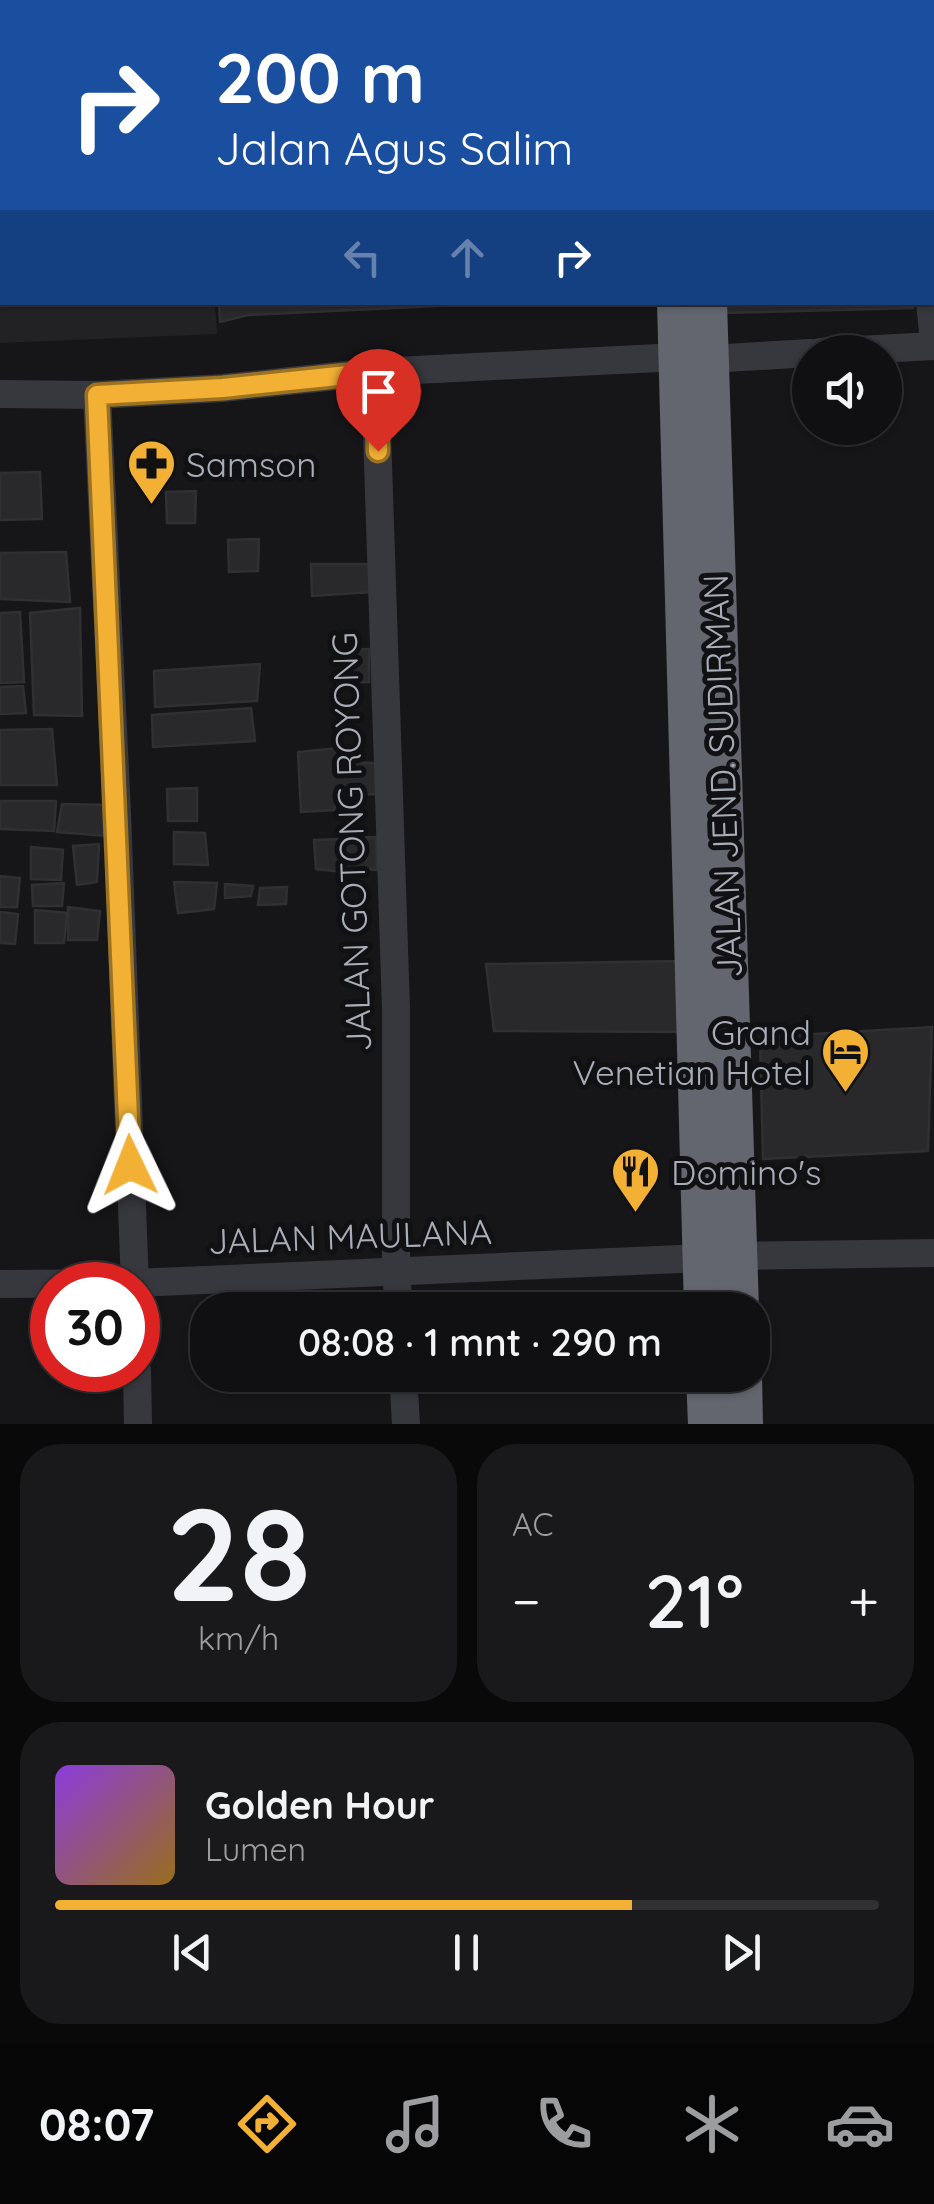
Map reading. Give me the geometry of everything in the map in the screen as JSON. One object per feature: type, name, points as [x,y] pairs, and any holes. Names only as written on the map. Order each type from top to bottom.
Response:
[{"type":"highway","name":"JALAN JEND. SUDIRMAN","points":[[678,305],[694,358]]},
{"type":"highway","name":"JALAN JEND. SUDIRMAN","points":[[706,305],[694,358],[720,1256],[733,1292]]},
{"type":"highway","name":"JALAN JEND. SUDIRMAN","points":[[709,1292],[720,1256]]},
{"type":"highway","points":[[707,1392],[708,1424]]},
{"type":"highway","points":[[742,1392],[743,1424]]},
{"type":"street","points":[[902,346],[934,344],[930,305]]},
{"type":"street","points":[[0,394],[97,395],[223,388],[376,372],[792,354]]},
{"type":"street","name":"JALAN GOTONG ROYONG","points":[[376,372],[396,1008],[398,1292]]},
{"type":"street","points":[[97,395],[134,1262]]},
{"type":"street","name":"JALAN MAULANA","points":[[160,1283],[720,1256],[934,1253]]},
{"type":"street","name":"JALAN MAULANA","points":[[0,1284],[30,1284]]},
{"type":"street","points":[[137,1392],[138,1424]]},
{"type":"street","points":[[404,1392],[406,1424]]},
{"type":"shaded area","points":[[0,305],[215,305],[217,334],[0,343]]},
{"type":"building","points":[[219,305],[459,305],[248,315],[220,322]]},
{"type":"building","points":[[722,305],[913,305],[913,308],[722,313]]},
{"type":"building","points":[[40,472],[42,519],[0,520],[0,473]]},
{"type":"building","points":[[196,491],[195,523],[167,523],[166,492]]},
{"type":"building","points":[[259,539],[258,571],[229,572],[228,540]]},
{"type":"building","points":[[66,552],[70,602],[0,599],[0,553]]},
{"type":"building","points":[[311,564],[373,564],[371,592],[312,596]]},
{"type":"building","points":[[80,608],[82,716],[34,715],[30,613]]},
{"type":"building","points":[[20,612],[24,682],[0,683],[0,613]]},
{"type":"building","points":[[369,649],[369,682],[340,682],[339,650]]},
{"type":"building","points":[[260,664],[257,701],[155,707],[154,671]]},
{"type":"building","points":[[23,686],[26,713],[0,714],[0,687]]},
{"type":"building","points":[[251,708],[255,741],[153,747],[152,715]]},
{"type":"building","points":[[52,729],[57,785],[0,785],[0,730]]},
{"type":"building","points":[[337,748],[338,762],[378,763],[381,794],[338,795],[334,810],[301,812],[298,752]]},
{"type":"building","points":[[197,788],[197,821],[168,821],[167,789]]},
{"type":"building","points":[[0,801],[56,801],[54,831],[0,829]]},
{"type":"building","points":[[62,804],[109,805],[107,836],[57,832]]},
{"type":"building","points":[[174,832],[205,833],[208,865],[174,864]]},
{"type":"building","points":[[376,837],[377,870],[348,867],[346,838]]},
{"type":"building","points":[[344,839],[344,872],[316,869],[314,840]]},
{"type":"building","points":[[99,844],[97,882],[77,885],[73,846]]},
{"type":"building","points":[[31,847],[63,850],[61,880],[31,879]]},
{"type":"building","points":[[0,876],[20,878],[17,907],[0,907]]},
{"type":"building","points":[[174,882],[217,883],[214,909],[178,913]]},
{"type":"building","points":[[64,883],[62,906],[33,906],[32,885]]},
{"type":"building","points":[[225,884],[253,886],[251,896],[225,898]]},
{"type":"building","points":[[287,887],[286,904],[258,905],[260,888]]},
{"type":"building","points":[[68,907],[100,911],[97,940],[68,940]]},
{"type":"building","points":[[35,910],[67,913],[64,943],[35,943]]},
{"type":"building","points":[[0,912],[18,914],[15,944],[0,943]]},
{"type":"building","points":[[683,961],[684,1032],[494,1031],[486,964]]},
{"type":"building","name":"Grand Venetian Hotel","points":[[932,1027],[928,1151],[763,1159],[760,1037]]},
{"type":"place","name":"Samson","points":[[151,506]]},
{"type":"place","name":"Grand Venetian Hotel","points":[[846,1094]]},
{"type":"place","name":"Domino's","points":[[636,1214]]},
{"type":"route","points":[[130,1165],[97,395],[223,388],[376,372],[378,451]]}]
